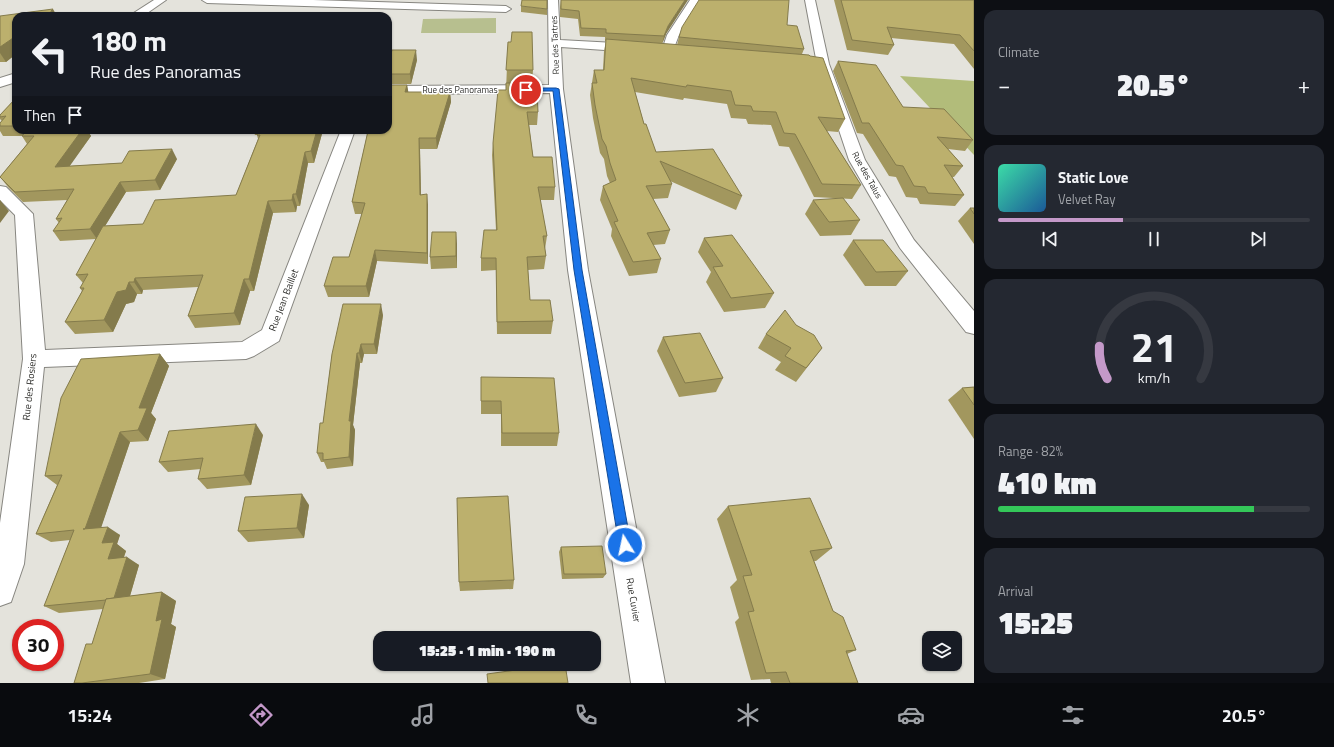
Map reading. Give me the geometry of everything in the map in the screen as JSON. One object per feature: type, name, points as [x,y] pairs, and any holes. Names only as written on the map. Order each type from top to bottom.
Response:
[{"type":"street","points":[[142,12],[161,0]]},
{"type":"street","points":[[207,0],[506,9]]},
{"type":"street","name":"Rue des Tartres","points":[[553,0],[556,89]]},
{"type":"street","points":[[668,50],[674,35],[695,0]]},
{"type":"street","name":"Rue des Talus","points":[[810,0],[815,63],[857,160],[907,244],[974,326]]},
{"type":"street","points":[[555,43],[683,52]]},
{"type":"street","points":[[0,83],[12,78]]},
{"type":"street","name":"Rue des Panoramas","points":[[392,90],[556,89]]},
{"type":"street","name":"Rue Cuvier","points":[[556,89],[578,270],[648,683]]},
{"type":"street","name":"Rue Jean Baillet","points":[[34,359],[246,350],[271,334],[346,134]]},
{"type":"street","name":"Rue des Rosiers","points":[[0,191],[24,214],[34,359],[9,564],[0,591]]},
{"type":"green space","points":[[496,18],[496,33],[421,33],[423,19]]},
{"type":"green space","points":[[900,76],[974,81],[974,155]]},
{"type":"building","points":[[522,0],[547,0],[547,9],[521,6]]},
{"type":"building","points":[[561,0],[685,0],[668,26],[664,36],[606,33],[606,29],[581,28],[579,11],[561,9]]},
{"type":"building","points":[[699,0],[789,0],[787,25],[797,26],[804,49],[679,37],[682,27]]},
{"type":"building","points":[[841,0],[974,0],[974,51],[960,35],[887,27],[894,45],[852,40]]},
{"type":"building","points":[[53,9],[51,12],[30,12]]},
{"type":"building","points":[[12,14],[12,39],[0,47],[0,16]]},
{"type":"building","points":[[512,32],[532,32],[533,70],[506,70],[508,42],[511,42]]},
{"type":"building","points":[[606,39],[809,55],[823,58],[845,119],[818,117],[861,185],[822,184],[795,134],[784,133],[776,112],[753,111],[751,106],[735,105],[731,91],[687,85],[686,87],[631,78],[644,124],[646,124],[656,152],[713,149],[742,196],[660,161],[672,184],[646,186],[670,230],[647,233],[661,259],[633,262],[614,222],[618,221],[603,186],[616,180],[606,146],[602,139],[592,83],[597,83],[594,70],[604,70]]},
{"type":"building","points":[[392,50],[416,50],[410,74],[392,74]]},
{"type":"building","points":[[838,61],[876,65],[903,107],[944,109],[973,140],[937,137],[963,166],[944,165],[964,195],[928,193],[925,187],[914,186],[903,166],[896,165],[869,123],[862,123]]},
{"type":"building","points":[[506,83],[533,83],[533,91],[537,91],[538,112],[527,112],[533,157],[552,157],[555,187],[538,187],[547,236],[543,236],[546,256],[527,257],[530,300],[550,300],[553,321],[497,322],[496,258],[481,258],[484,230],[497,230],[493,143],[498,90],[506,90]]},
{"type":"building","points":[[392,85],[407,85],[405,92],[450,92],[436,138],[419,138],[420,195],[427,194],[427,253],[375,250],[366,286],[324,286],[333,257],[349,257],[365,203],[352,202],[367,134],[392,134]]},
{"type":"building","points":[[12,102],[12,126],[0,126],[0,123],[6,116],[0,117],[0,115]]},
{"type":"building","points":[[24,134],[79,134],[55,167],[122,163],[129,151],[172,149],[155,180],[120,182],[90,229],[53,231],[62,218],[56,219],[74,189],[15,192],[0,177],[34,136],[22,136]]},
{"type":"building","points":[[316,134],[311,151],[305,152],[296,194],[293,194],[292,200],[268,201],[249,279],[244,279],[234,313],[188,316],[203,275],[135,278],[134,282],[129,282],[126,290],[117,292],[104,320],[65,322],[84,288],[80,288],[88,274],[76,275],[103,226],[143,224],[155,200],[236,195],[260,135],[257,135]]},
{"type":"building","points":[[843,198],[860,220],[829,222],[813,200]]},
{"type":"building","points":[[970,208],[974,208],[974,214]]},
{"type":"building","points":[[432,232],[456,232],[456,256],[430,257]]},
{"type":"building","points":[[732,235],[774,293],[731,298],[713,267],[723,266],[704,238]]},
{"type":"building","points":[[853,240],[883,240],[908,271],[876,272]]},
{"type":"building","points":[[343,304],[381,304],[374,344],[361,344],[359,353],[357,353],[349,421],[351,421],[349,457],[323,460],[323,453],[317,453],[320,423],[323,423],[332,354]]},
{"type":"building","points":[[785,310],[796,325],[814,335],[822,348],[806,368],[785,356],[791,348],[766,334]]},
{"type":"building","points":[[700,333],[723,378],[685,383],[663,337]]},
{"type":"building","points":[[160,354],[139,408],[147,408],[138,430],[120,432],[85,529],[108,527],[102,543],[114,542],[108,559],[127,557],[114,598],[44,606],[74,530],[36,534],[62,475],[45,476],[61,398],[81,359]]},
{"type":"building","points":[[481,377],[554,378],[559,433],[502,433],[501,401],[481,401]]},
{"type":"building","points":[[974,387],[974,405],[962,388]]},
{"type":"building","points":[[256,424],[244,475],[198,479],[203,458],[159,462],[169,431]]},
{"type":"building","points":[[302,494],[297,528],[238,531],[245,497]]},
{"type":"building","points":[[508,496],[514,580],[459,582],[457,498]]},
{"type":"building","points":[[810,498],[832,548],[810,551],[833,611],[843,617],[856,650],[846,651],[858,683],[790,683],[786,672],[766,673],[748,612],[754,611],[743,576],[752,575],[728,506]]},
{"type":"building","points":[[602,546],[606,574],[564,574],[561,547]]},
{"type":"building","points":[[162,592],[156,621],[162,619],[150,674],[74,683],[86,644],[92,644],[106,599]]},
{"type":"building","points":[[509,671],[566,671],[568,683],[488,683],[487,674]]},
{"type":"route","points":[[526,90],[556,89],[578,270],[625,545]]}]
